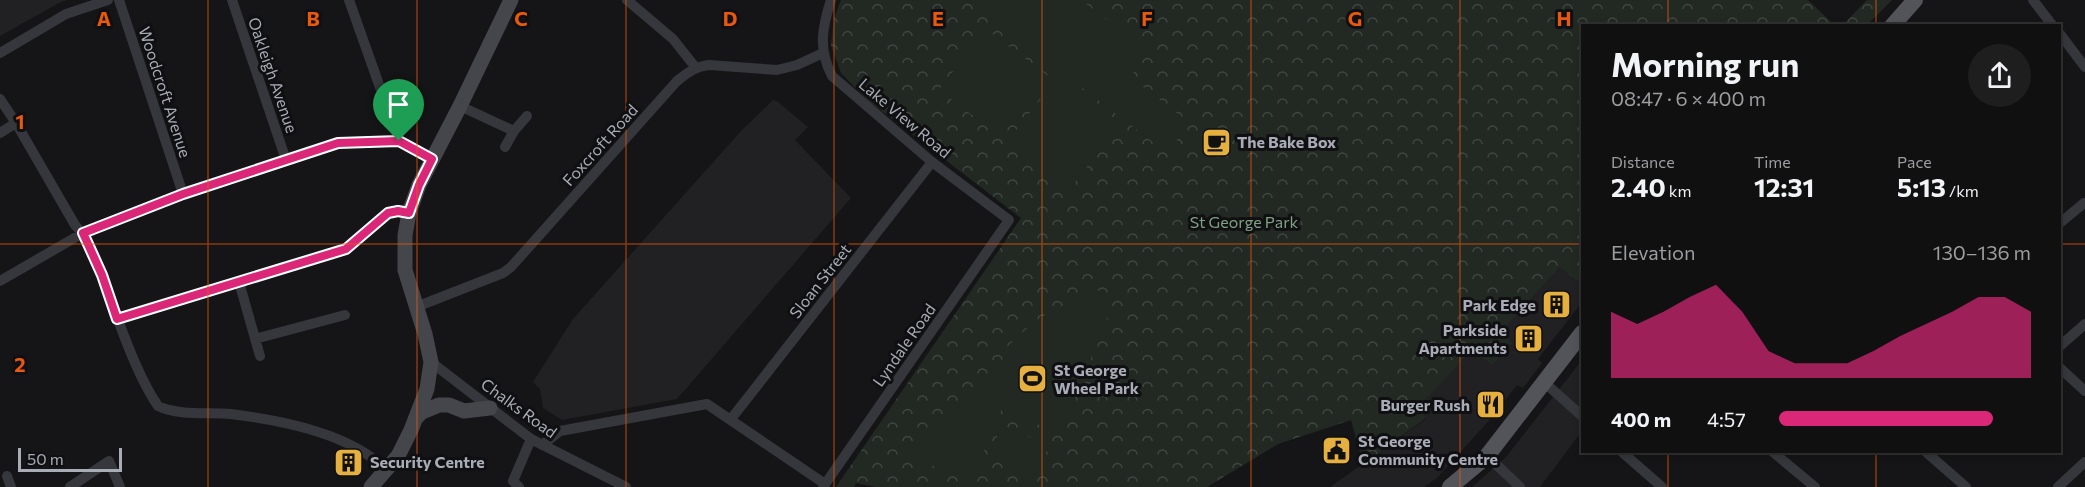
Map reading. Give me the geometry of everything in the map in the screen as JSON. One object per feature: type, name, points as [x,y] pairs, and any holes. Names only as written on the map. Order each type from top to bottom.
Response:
[{"type":"main road","points":[[375,486],[398,456],[415,419],[427,390],[431,362],[405,270],[405,235],[409,213],[419,185],[511,0]]},
{"type":"main road","points":[[1894,24],[1915,0]]},
{"type":"main road","points":[[1450,487],[1487,456],[1581,334]]},
{"type":"main road","points":[[415,419],[422,412],[439,405],[449,405],[464,411],[490,408]]},
{"type":"street","points":[[0,53],[66,14],[108,0]]},
{"type":"street","name":"Woodcroft Avenue","points":[[119,0],[183,194]]},
{"type":"street","name":"Oakleigh Avenue","points":[[232,0],[286,160]]},
{"type":"street","points":[[349,0],[399,141]]},
{"type":"street","points":[[627,0],[673,39],[696,68],[709,65],[777,70],[797,65],[823,52]]},
{"type":"street","name":"Lake View Road","points":[[831,0],[826,16],[823,52],[824,61],[832,76],[932,162],[1009,220]]},
{"type":"street","points":[[2033,0],[2051,24]]},
{"type":"street","points":[[2061,35],[2085,67]]},
{"type":"street","name":"Foxcroft Road","points":[[416,306],[503,273],[511,267],[677,81],[696,68]]},
{"type":"street","points":[[0,99],[75,225],[83,233],[102,275],[117,319],[156,404],[161,408],[179,411],[232,414],[328,434],[355,447],[380,463],[387,471]]},
{"type":"street","points":[[460,106],[514,132]]},
{"type":"street","points":[[505,147],[527,116]]},
{"type":"street","points":[[0,133],[16,123]]},
{"type":"street","points":[[0,281],[83,233],[183,194],[338,143],[399,141],[432,159]]},
{"type":"street","name":"Sloan Street","points":[[731,418],[932,162]]},
{"type":"street","points":[[2061,222],[2084,203]]},
{"type":"street","points":[[117,319],[346,249],[388,213],[398,211],[409,213]]},
{"type":"street","name":"Lyndale Road","points":[[824,485],[1009,220]]},
{"type":"street","points":[[239,282],[260,356]]},
{"type":"street","points":[[255,339],[345,315]]},
{"type":"street","points":[[2061,345],[2085,324]]},
{"type":"street","name":"Chalks Road","points":[[431,362],[531,440],[626,487]]},
{"type":"street","points":[[2061,369],[2085,391]]},
{"type":"street","points":[[1545,383],[1581,415]]},
{"type":"street","points":[[542,446],[560,431],[707,404],[731,418],[824,485]]},
{"type":"street","points":[[519,487],[513,481],[531,440]]},
{"type":"street","points":[[1623,453],[1662,487]]},
{"type":"street","points":[[1774,453],[1815,487]]},
{"type":"street","points":[[1927,453],[1966,487]]},
{"type":"street","points":[[1487,456],[1520,487]]},
{"type":"street","points":[[70,487],[109,461],[120,487]]},
{"type":"street","points":[[2058,487],[2085,462]]},
{"type":"street","points":[[7,476],[11,487]]},
{"type":"shaded area","points":[[0,0],[67,0],[0,36]]},
{"type":"shaded area","points":[[773,100],[808,127],[795,140],[851,198],[677,399],[562,420],[543,408],[540,389],[533,382],[573,319],[741,131]]},
{"type":"shaded area","points":[[1561,266],[1581,283],[1581,303],[1538,359],[1542,363],[1523,388],[1517,385],[1494,415],[1437,478],[1424,487],[1330,487],[1426,419],[1419,407],[1472,348],[1493,365],[1501,332]]},
{"type":"shaded area","points":[[1581,361],[1581,432],[1540,487],[1472,487],[1506,457]]},
{"type":"green space","name":"St George Park","points":[[841,0],[1808,0],[1833,24],[1581,24],[1581,283],[1560,267],[1501,332],[1512,343],[1492,365],[1472,349],[1419,407],[1426,418],[1363,464],[1351,420],[1278,444],[1207,487],[876,487],[856,483],[854,487],[836,487],[1021,218],[866,99],[841,73],[831,45],[834,19]]},
{"type":"green space","points":[[996,0],[1081,0],[1149,52],[1130,77],[1190,123],[1167,153],[985,13]]},
{"type":"green space","points":[[1867,0],[1892,0],[1868,24],[1844,24]]},
{"type":"green space","points":[[986,29],[1048,76],[1001,137],[939,90]]},
{"type":"green space","points":[[1055,81],[1116,129],[1068,191],[1006,143]]},
{"type":"green space","name":"St George Wheel Park","points":[[1084,289],[1101,291],[1110,302],[1110,310],[1060,433],[1001,410],[973,477],[910,459],[1011,350],[1008,346],[1049,311],[1055,316]]},
{"type":"green space","points":[[1002,425],[1049,445],[1036,476],[989,455]]},
{"type":"place","name":"The Bake Box","points":[[1216,142]]},
{"type":"place","name":"Park Edge","points":[[1557,305]]},
{"type":"place","name":"Parkside Apartments","points":[[1528,339]]},
{"type":"place","name":"St George Wheel Park","points":[[1033,379]]},
{"type":"place","name":"Burger Rush","points":[[1491,405]]},
{"type":"place","name":"St George Community Centre","points":[[1337,450]]},
{"type":"place","name":"Security Centre","points":[[349,462]]},
{"type":"route","points":[[399,141],[432,159],[409,213],[398,211],[388,213],[346,249],[117,319],[102,275],[83,233],[183,194],[338,143],[399,141]]}]
